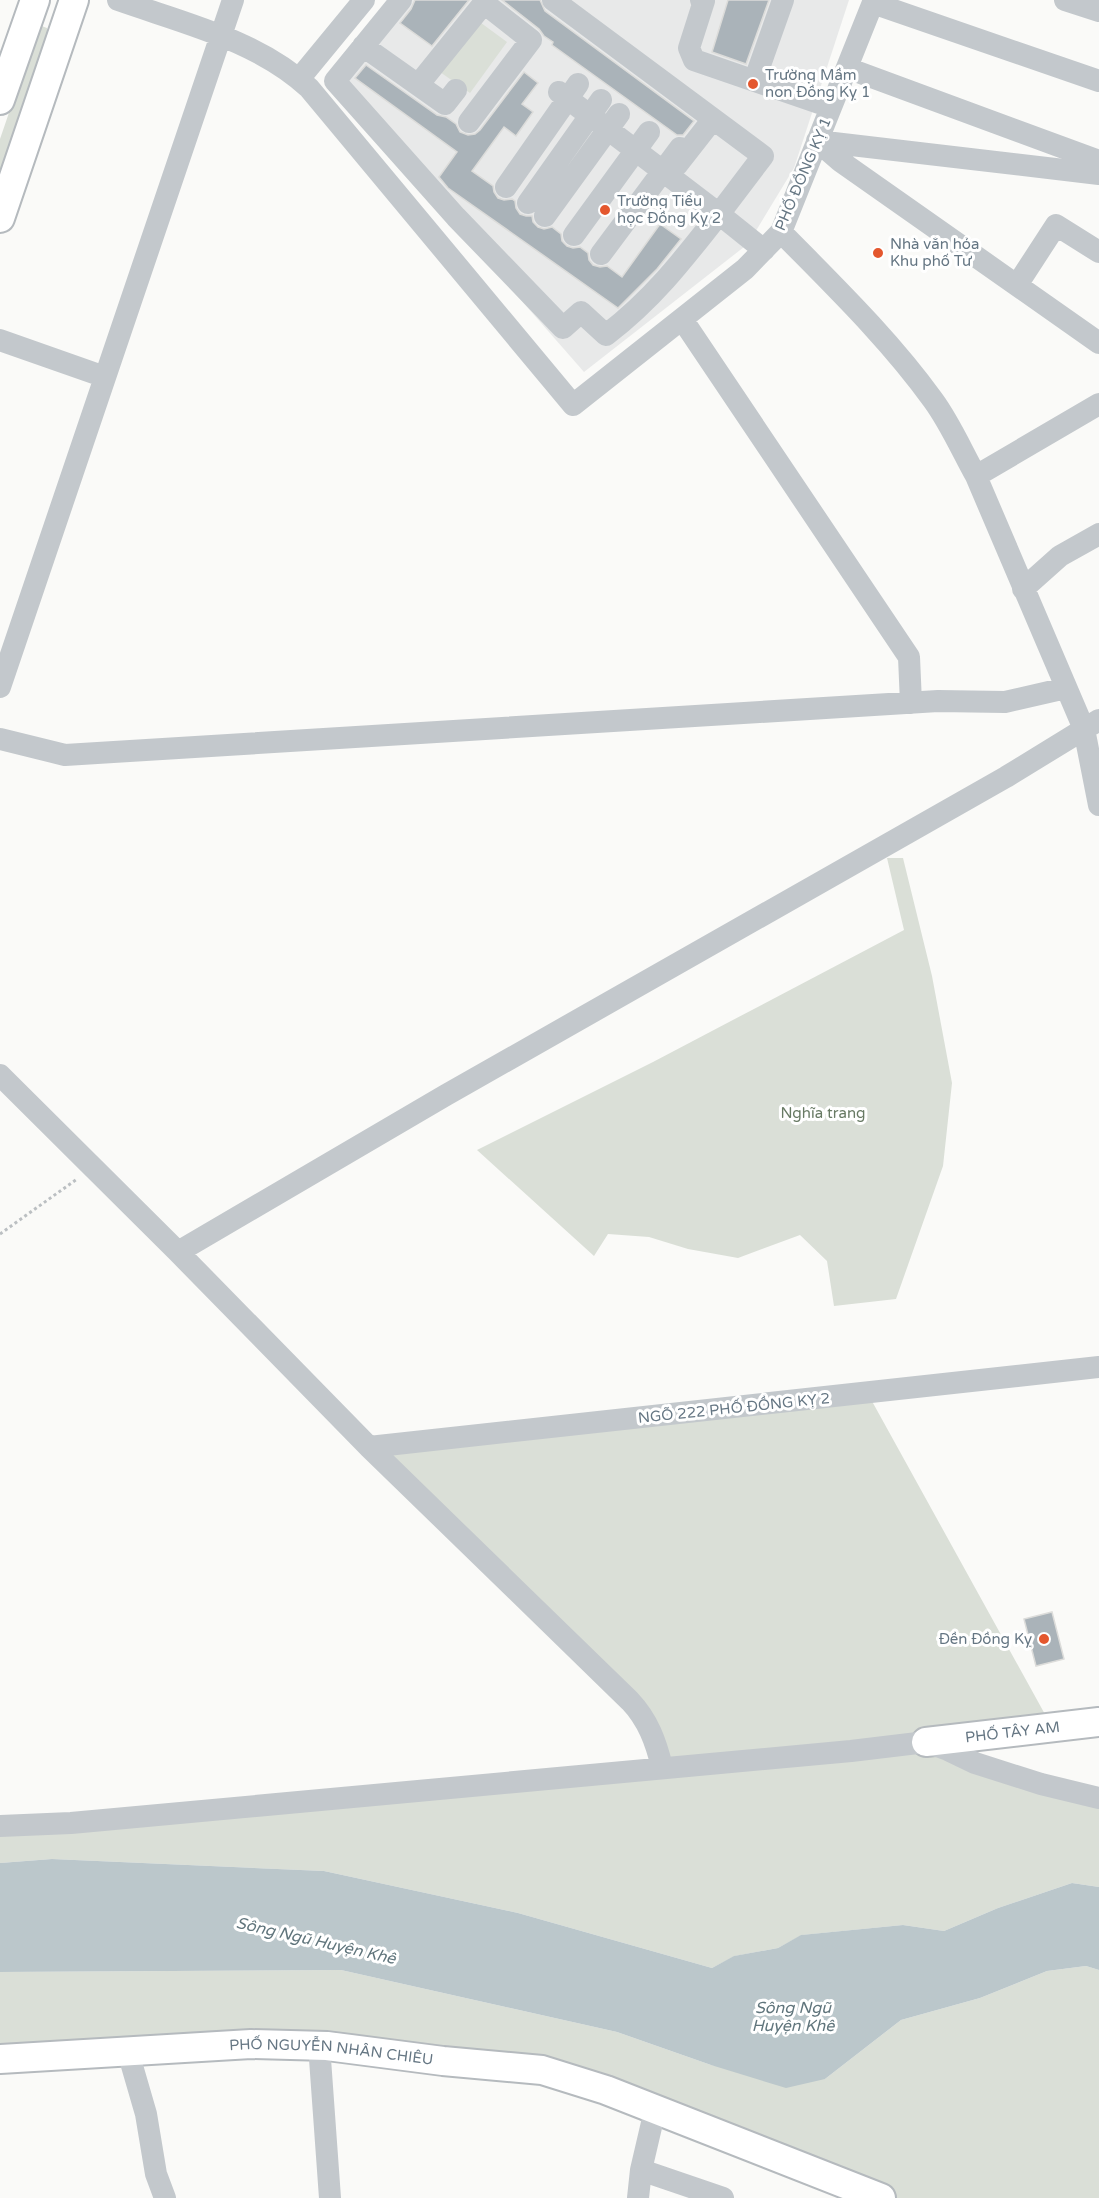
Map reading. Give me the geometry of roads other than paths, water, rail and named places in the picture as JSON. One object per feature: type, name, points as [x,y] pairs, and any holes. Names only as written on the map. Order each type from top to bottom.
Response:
[{"type":"main road","points":[[0,100],[34,0]]},
{"type":"main road","points":[[0,219],[74,0]]},
{"type":"main road","name":"PHỐ TÂY AM","points":[[926,1742],[1099,1722]]},
{"type":"main road","name":"PHỐ NGUYỄN NHÂN CHIÊU","points":[[0,2060],[251,2044],[319,2045],[542,2070],[606,2090],[881,2198]]},
{"type":"street","points":[[118,0],[254,51],[299,79],[364,0]]},
{"type":"street","points":[[0,687],[233,0]]},
{"type":"street","points":[[401,0],[335,81],[456,218],[563,328],[581,312],[606,335],[629,317],[664,283],[763,156],[553,0]]},
{"type":"street","points":[[701,0],[704,1],[689,48],[694,60],[831,107]]},
{"type":"street","points":[[755,80],[783,0]]},
{"type":"street","points":[[1065,0],[1099,11]]},
{"type":"street","points":[[874,2],[1099,81]]},
{"type":"street","name":"PHỐ ĐỒNG KỴ 1","points":[[299,79],[309,88],[573,405],[745,269],[781,232],[874,2]]},
{"type":"street","points":[[418,85],[484,3],[531,40],[469,122]]},
{"type":"street","points":[[363,46],[445,104],[456,90]]},
{"type":"street","points":[[847,68],[1099,160]]},
{"type":"street","points":[[506,187],[568,91],[643,141],[666,173],[764,250]]},
{"type":"street","points":[[537,209],[604,115]]},
{"type":"street","points":[[601,254],[713,119]]},
{"type":"street","points":[[574,235],[643,141]]},
{"type":"street","points":[[817,141],[1099,174]]},
{"type":"street","points":[[817,141],[840,161],[1099,343]]},
{"type":"street","points":[[666,173],[680,148]]},
{"type":"street","points":[[1017,285],[1056,225],[1099,252]]},
{"type":"street","points":[[781,232],[875,328],[935,401],[976,476],[1066,688],[1092,725],[1099,804]]},
{"type":"street","points":[[682,319],[909,657],[911,703]]},
{"type":"street","points":[[0,340],[105,377]]},
{"type":"street","points":[[976,476],[1099,404]]},
{"type":"street","points":[[1023,589],[1059,556],[1099,534]]},
{"type":"street","points":[[0,739],[65,755],[911,703],[1005,702],[1066,688]]},
{"type":"street","points":[[178,1252],[446,1095],[1006,777],[1092,725]]},
{"type":"street","points":[[0,1075],[369,1447],[630,1701],[639,1711],[656,1741],[662,1767]]},
{"type":"street","name":"NGÕ 222 PHỐ ĐỒNG KỴ 2","points":[[369,1447],[1099,1367]]},
{"type":"street","points":[[0,1826],[71,1823],[851,1751],[926,1742],[975,1762],[1041,1784],[1099,1798]]},
{"type":"street","points":[[319,2045],[330,2198]]},
{"type":"street","points":[[128,2052],[146,2114],[156,2174],[165,2198]]},
{"type":"street","points":[[638,2198],[641,2170],[655,2110]]},
{"type":"street","points":[[641,2170],[723,2198]]},
{"type":"water","name":"Sông Ngũ Huyện Khê","points":[[52,1859],[324,1871],[518,1913],[712,1968],[734,1956],[778,1948],[801,1935],[903,1925],[944,1931],[998,1908],[1072,1883],[1099,1887],[1099,1970],[1086,1966],[1047,1971],[980,1998],[901,2020],[825,2079],[786,2088],[617,2032],[341,1970],[0,1972],[0,1863]]},
{"type":"place","name":"Trường Mầm non Đồng Kỵ 1","points":[[753,84]]},
{"type":"place","name":"Trường Tiểu học Đồng Kỵ 2","points":[[605,210]]},
{"type":"place","name":"Nhà văn hóa Khu phố Tư","points":[[878,253]]},
{"type":"place","name":"Đền Đồng Kỵ","points":[[1044,1639]]},
{"type":"park label","name":"Nghĩa trang","points":[[823,1113]]}]
